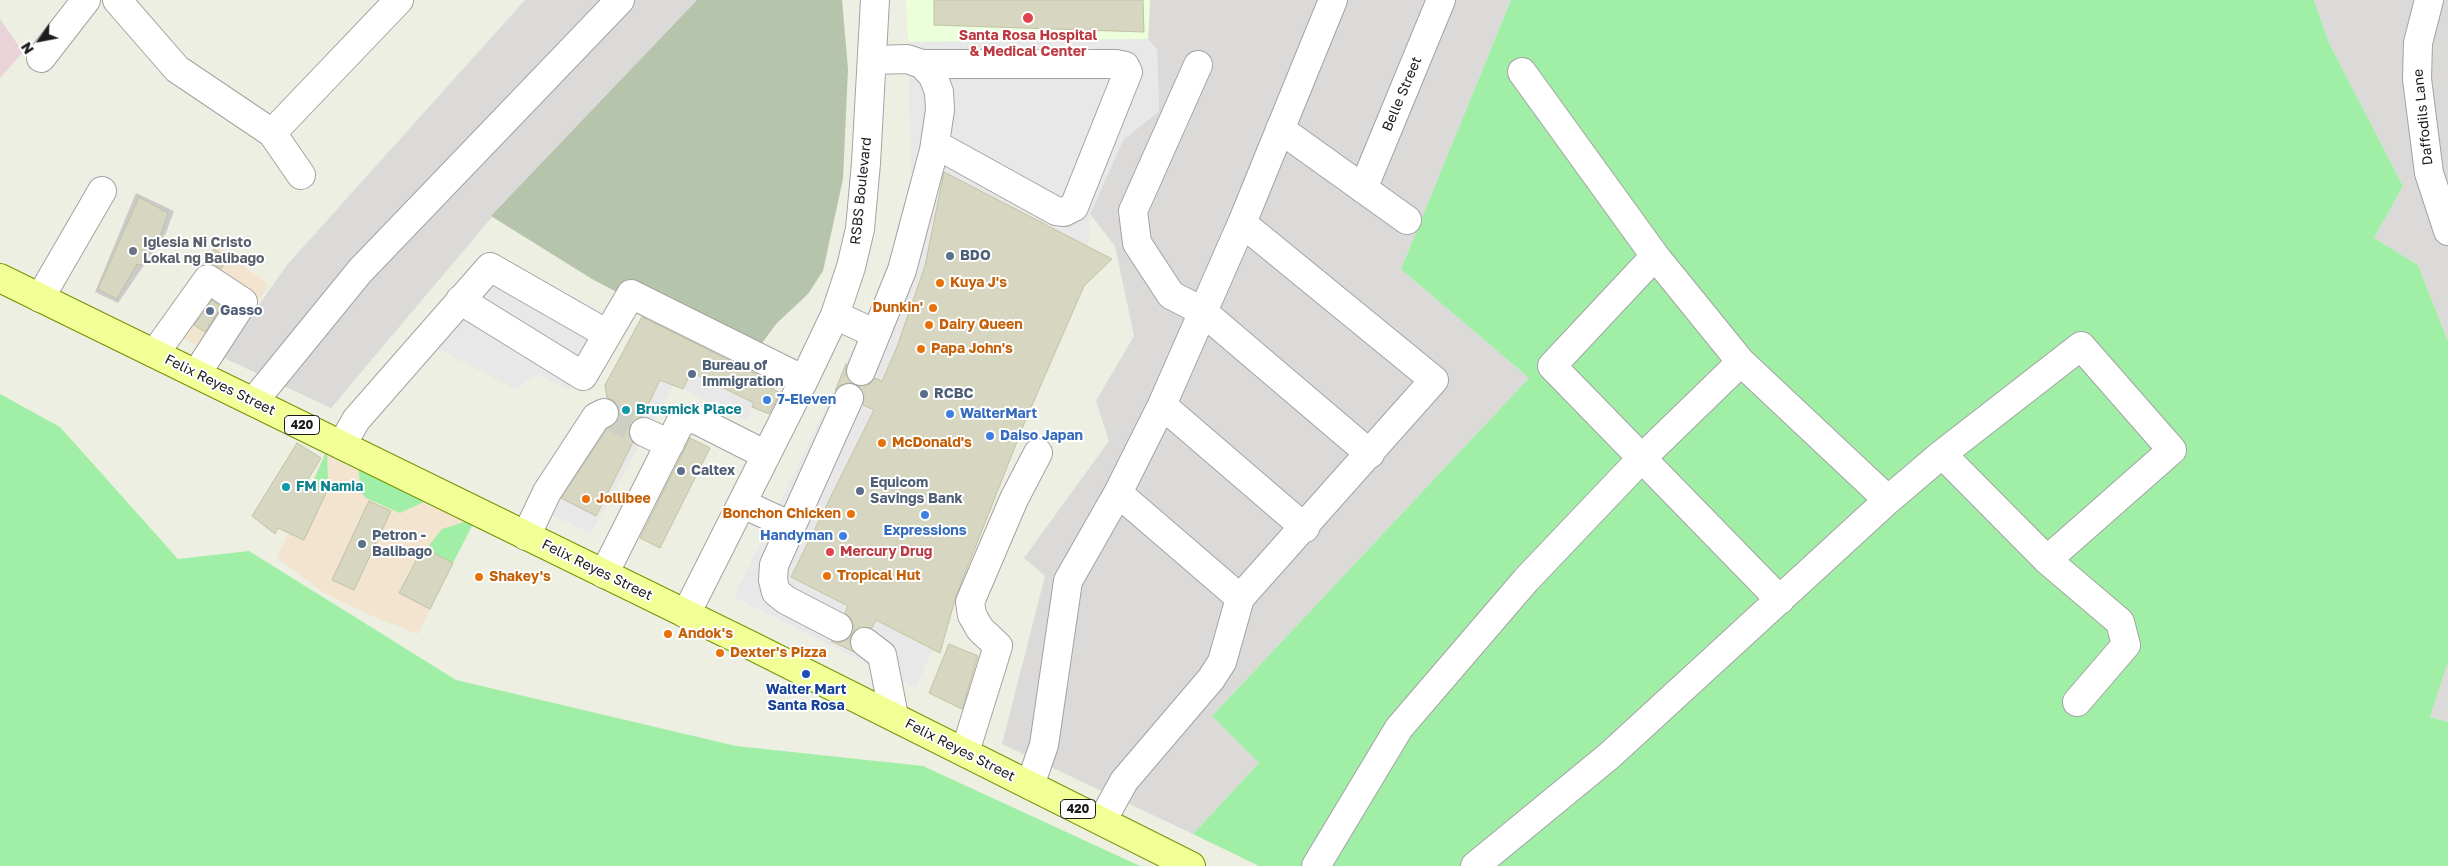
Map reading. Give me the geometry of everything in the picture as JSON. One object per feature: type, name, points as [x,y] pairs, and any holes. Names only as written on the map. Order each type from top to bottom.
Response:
[{"type":"main road","name":"Felix Reyes Street","points":[[0,278],[894,716],[1192,866]]},
{"type":"street","points":[[41,58],[86,0],[105,5],[117,0],[177,70],[272,133],[300,175]]},
{"type":"street","points":[[272,133],[399,0]]},
{"type":"street","points":[[254,401],[360,271],[620,0]]},
{"type":"street","name":"RSBS Boulevard","points":[[686,614],[804,380],[835,314],[852,267],[860,229],[873,60],[875,0]]},
{"type":"street","points":[[1030,785],[1044,745],[1068,581],[1118,493],[1162,405],[1242,223],[1333,0]]},
{"type":"street","name":"Belle Street","points":[[1363,189],[1441,0]]},
{"type":"street","name":"Daffodils Lane","points":[[2429,0],[2418,43],[2417,80],[2429,173],[2448,231]]},
{"type":"street","points":[[873,60],[907,59],[922,64],[1116,64],[1125,66],[1128,72],[1074,207],[1064,212],[1056,211],[944,149],[934,150]]},
{"type":"street","points":[[861,371],[902,270],[934,150],[940,110],[939,92],[933,76],[922,64]]},
{"type":"street","points":[[1198,65],[1133,211],[1137,244],[1171,295],[1202,311],[1370,454]]},
{"type":"street","points":[[1522,72],[1655,256],[1741,362],[1888,500]]},
{"type":"street","points":[[1280,129],[1407,220]]},
{"type":"street","points":[[40,298],[102,191]]},
{"type":"street","points":[[1102,821],[1124,781],[1212,678],[1222,662],[1240,598],[1434,380],[1242,223]]},
{"type":"street","points":[[1655,256],[1552,366],[1641,460],[1780,600]]},
{"type":"street","points":[[342,445],[356,420],[490,266],[607,334]]},
{"type":"street","points":[[155,353],[208,278],[243,302],[197,373]]},
{"type":"street","points":[[460,300],[583,376],[631,294],[804,380]]},
{"type":"street","points":[[835,314],[876,334]]},
{"type":"street","points":[[1475,866],[1609,756],[1888,500],[1942,454],[2081,346],[2172,450],[2047,560]]},
{"type":"street","points":[[1316,866],[1399,728],[1526,580],[1641,460],[1741,362]]},
{"type":"street","points":[[838,628],[786,600],[776,592],[773,580],[774,565],[849,398]]},
{"type":"street","points":[[1162,405],[1304,528]]},
{"type":"street","points":[[526,536],[547,492],[596,417],[604,413]]},
{"type":"street","points":[[604,574],[680,422],[689,419],[697,420],[766,455]]},
{"type":"street","points":[[644,432],[670,444]]},
{"type":"street","points":[[965,752],[998,646],[980,629],[972,615],[970,602],[1014,499],[1038,453]]},
{"type":"street","points":[[1942,454],[2047,560],[2120,622],[2126,645],[2078,702]]},
{"type":"street","points":[[1118,493],[1240,598]]},
{"type":"street","points":[[743,504],[791,526]]},
{"type":"street","points":[[865,642],[882,655],[894,716]]},
{"type":"shaded area","points":[[525,0],[697,0],[497,211],[331,408],[222,357],[287,265]]},
{"type":"shaded area","points":[[697,0],[842,0],[848,69],[843,179],[823,271],[808,294],[776,324],[749,361],[592,279],[491,216]]},
{"type":"shaded area","name":"Santa Rosa Hospital & Medical Center","points":[[906,0],[1150,0],[1148,39],[908,42]]},
{"type":"shaded area","points":[[1150,0],[1511,0],[1401,269],[1529,378],[1212,716],[1259,763],[1193,834],[1002,744],[1045,576],[1024,558],[1109,441],[1096,401],[1134,336],[1115,246],[1090,214],[1123,140],[1159,111],[1157,50],[1148,39]]},
{"type":"shaded area","points":[[2314,0],[2448,0],[2448,341],[2418,265],[2374,238],[2403,186],[2329,43]]},
{"type":"shaded area","points":[[0,19],[23,52],[0,78]]},
{"type":"shaded area","points":[[1148,39],[1157,50],[1159,111],[1123,140],[1090,214],[1088,247],[943,171],[934,230],[925,266],[897,347],[882,381],[846,364],[871,310],[888,263],[911,176],[908,42]]},
{"type":"shaded area","name":"Iglesia Ni Cristo Lokal ng Balibago","points":[[136,193],[174,211],[166,233],[118,303],[95,292]]},
{"type":"shaded area","points":[[215,244],[269,285],[220,355],[162,330]]},
{"type":"shaded area","points":[[484,267],[596,330],[569,390],[539,375],[524,382],[517,390],[432,346]]},
{"type":"shaded area","points":[[691,372],[754,403],[746,421],[683,389]]},
{"type":"shaded area","points":[[660,380],[674,384],[591,533],[543,511],[551,493],[596,516]]},
{"type":"shaded area","points":[[834,391],[874,410],[791,577],[848,606],[832,641],[858,655],[876,620],[933,650],[915,688],[734,597]]},
{"type":"shaded area","points":[[328,446],[474,521],[418,634],[372,616],[324,593],[277,558]]},
{"type":"shaded area","points":[[2448,662],[2448,722],[2430,717]]},
{"type":"green space","points":[[1511,0],[2314,0],[2329,43],[2403,186],[2374,238],[2418,265],[2448,341],[2448,662],[2430,717],[2448,722],[2448,866],[1259,866],[1193,834],[1259,763],[1212,716],[1529,378],[1401,269]]},
{"type":"green space","points":[[0,394],[60,427],[178,559],[249,551],[456,680],[736,746],[923,766],[1140,866],[0,866]]},
{"type":"green space","points":[[327,450],[328,479],[324,489],[312,484]]},
{"type":"green space","points":[[358,466],[426,501],[400,513],[366,498],[361,492]]},
{"type":"green space","points":[[464,522],[473,524],[453,563],[430,551],[430,544],[442,529]]},
{"type":"building","name":"Santa Rosa Hospital & Medical Center","points":[[934,0],[1143,0],[1144,32],[934,25]]},
{"type":"building","name":"WalterMart","points":[[944,172],[1112,259],[1084,286],[1026,419],[956,596],[940,653],[876,620],[872,628],[859,627],[852,634],[854,626],[851,619],[845,613],[848,606],[791,577],[874,410],[863,405],[864,396],[858,386],[870,384],[875,378],[882,381],[897,347],[925,266]]},
{"type":"building","name":"Iglesia Ni Cristo Lokal ng Balibago","points":[[139,197],[168,213],[160,237],[141,265],[137,264],[117,299],[98,289]]},
{"type":"building","points":[[214,249],[228,258],[221,269],[205,264]]},
{"type":"building","points":[[212,300],[221,307],[205,332],[194,325]]},
{"type":"building","name":"Brusmick Place","points":[[642,317],[770,381],[768,386],[780,393],[769,414],[752,407],[754,403],[691,372],[683,389],[660,380],[642,417],[630,425],[629,434],[633,442],[596,516],[561,498],[607,429],[617,421],[620,413],[618,406],[613,400],[607,398],[605,385]]},
{"type":"building","points":[[846,364],[846,374],[852,383],[840,385],[835,391]]},
{"type":"building","points":[[690,438],[710,448],[660,548],[640,538]]},
{"type":"building","name":"FM Namia","points":[[297,443],[321,458],[307,481],[327,491],[304,540],[278,528],[275,534],[252,516]]},
{"type":"building","name":"Petron - Balibago","points":[[369,501],[391,511],[354,590],[332,580]]},
{"type":"building","points":[[430,551],[453,563],[430,609],[399,593],[417,559],[423,552]]},
{"type":"building","points":[[852,634],[850,640],[854,652],[831,641],[839,643],[846,640]]},
{"type":"building","points":[[949,644],[978,656],[962,709],[929,693]]},
{"type":"tunnel","points":[[604,413],[644,432]]},
{"type":"place","name":"Santa Rosa Hospital & Medical Center","points":[[1028,18]]},
{"type":"place","name":"Iglesia Ni Cristo Lokal ng Balibago","points":[[133,251]]},
{"type":"place","name":"BDO","points":[[950,256]]},
{"type":"place","name":"Kuya J's","points":[[940,283]]},
{"type":"place","name":"Dunkin'","points":[[933,308]]},
{"type":"place","name":"Gasso","points":[[210,311]]},
{"type":"place","name":"Dairy Queen","points":[[929,325]]},
{"type":"place","name":"Papa John's","points":[[921,349]]},
{"type":"place","name":"Bureau of Immigration","points":[[692,374]]},
{"type":"place","name":"RCBC","points":[[924,394]]},
{"type":"place","name":"7-Eleven","points":[[767,400]]},
{"type":"place","name":"Brusmick Place","points":[[626,410]]},
{"type":"place","name":"WalterMart","points":[[950,414]]},
{"type":"place","name":"Daiso Japan","points":[[990,436]]},
{"type":"place","name":"McDonald's","points":[[882,443]]},
{"type":"place","name":"Caltex","points":[[681,471]]},
{"type":"place","name":"FM Namia","points":[[286,487]]},
{"type":"place","name":"Equicom Savings Bank","points":[[860,491]]},
{"type":"place","name":"Jollibee","points":[[586,499]]},
{"type":"place","name":"Bonchon Chicken","points":[[851,514]]},
{"type":"place","name":"Expressions","points":[[925,515]]},
{"type":"place","name":"Handyman","points":[[843,536]]},
{"type":"place","name":"Petron - Balibago","points":[[362,544]]},
{"type":"place","name":"Mercury Drug","points":[[830,552]]},
{"type":"place","name":"Tropical Hut","points":[[827,576]]},
{"type":"place","name":"Shakey's","points":[[479,577]]},
{"type":"place","name":"Andok's","points":[[668,634]]},
{"type":"place","name":"Dexter's Pizza","points":[[720,653]]},
{"type":"place","name":"Walter Mart Santa Rosa","points":[[806,674]]}]
